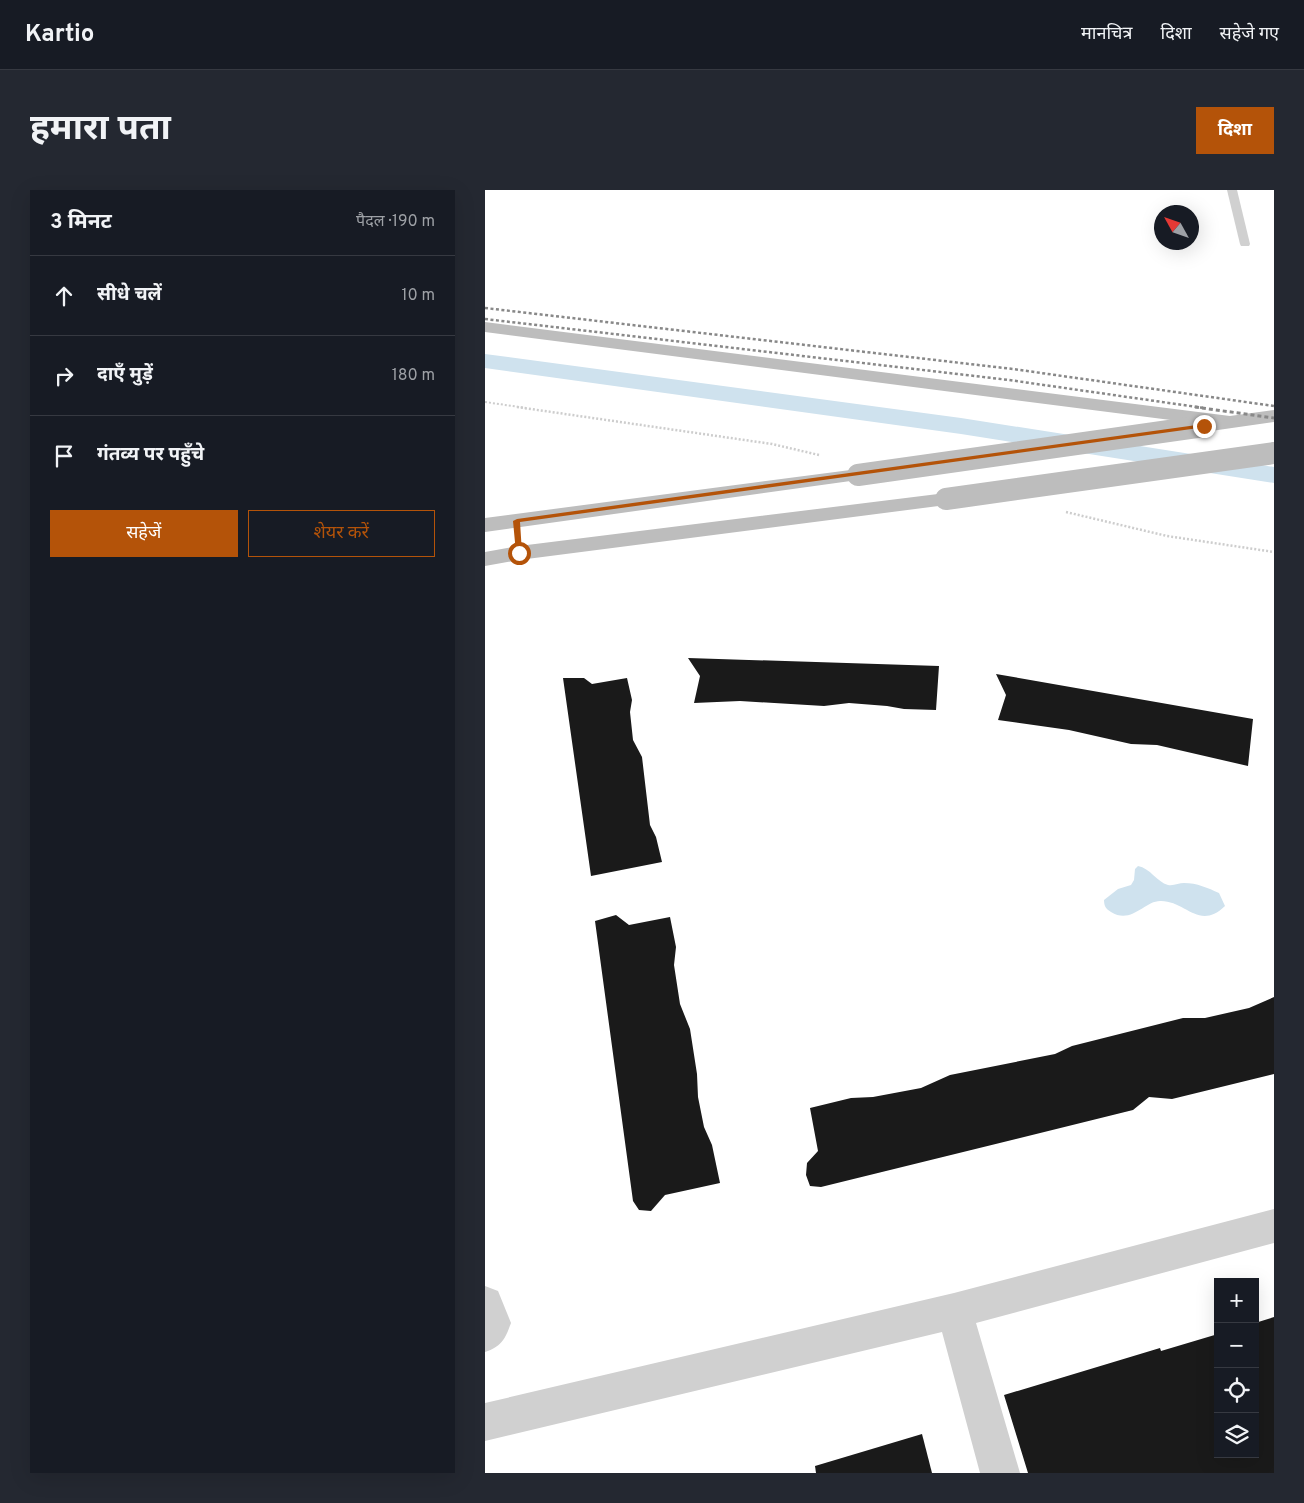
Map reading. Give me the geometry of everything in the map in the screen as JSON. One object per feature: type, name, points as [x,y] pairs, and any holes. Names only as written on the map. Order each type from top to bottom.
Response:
[{"type":"street","points":[[485,327],[1229,422]]},
{"type":"street","points":[[485,525],[858,475],[1274,416]]},
{"type":"street","points":[[485,559],[519,553],[946,499],[1274,453]]},
{"type":"street","points":[[517,521],[519,553]]},
{"type":"street","points":[[485,1422],[955,1311],[1274,1226]]},
{"type":"street","points":[[485,1304],[493,1323],[485,1334]]},
{"type":"street","points":[[955,1311],[1000,1473]]},
{"type":"lane","points":[[1232,190],[1245,244]]},
{"type":"path","points":[[485,402],[772,444]]},
{"type":"water","points":[[1138,866],[1146,869],[1168,885],[1193,884],[1219,893],[1225,906],[1208,916],[1193,913],[1170,902],[1161,901],[1149,904],[1125,916],[1111,912],[1104,904],[1104,900],[1118,889],[1131,885],[1134,880],[1135,869]]},
{"type":"building","points":[[688,658],[939,666],[936,710],[904,709],[849,703],[824,706],[740,701],[694,703],[700,676]]},
{"type":"building","points":[[996,674],[1253,719],[1248,766],[1157,745],[1131,744],[1069,730],[998,720],[1006,695]]},
{"type":"building","points":[[563,678],[584,678],[592,684],[627,678],[632,700],[630,712],[633,740],[642,757],[650,825],[656,837],[662,862],[591,876]]},
{"type":"building","points":[[616,915],[629,925],[670,917],[676,947],[674,965],[680,1004],[690,1029],[697,1074],[698,1097],[704,1127],[712,1145],[720,1183],[665,1195],[651,1211],[639,1210],[633,1201],[595,921]]},
{"type":"building","points":[[1274,997],[1274,1074],[1172,1099],[1149,1097],[1133,1110],[821,1187],[810,1186],[806,1175],[807,1163],[818,1151],[810,1108],[851,1098],[873,1097],[921,1088],[950,1075],[1055,1054],[1072,1046],[1183,1018],[1205,1018],[1249,1008]]},
{"type":"building","points":[[1274,1317],[1274,1473],[1028,1473],[1004,1395],[1160,1348],[1161,1351],[1214,1335],[1214,1458],[1259,1458],[1259,1322]]},
{"type":"building","points":[[922,1434],[932,1473],[816,1473],[815,1466]]},
{"type":"waterway","points":[[485,361],[961,426],[1274,475]]},
{"type":"railway","points":[[485,308],[1013,369],[1274,406]]},
{"type":"railway","points":[[485,319],[1009,380],[1204,408]]},
{"type":"railway","points":[[1195,407],[1274,418]]},
{"type":"route","points":[[519,553],[517,521],[1204,426]]}]
